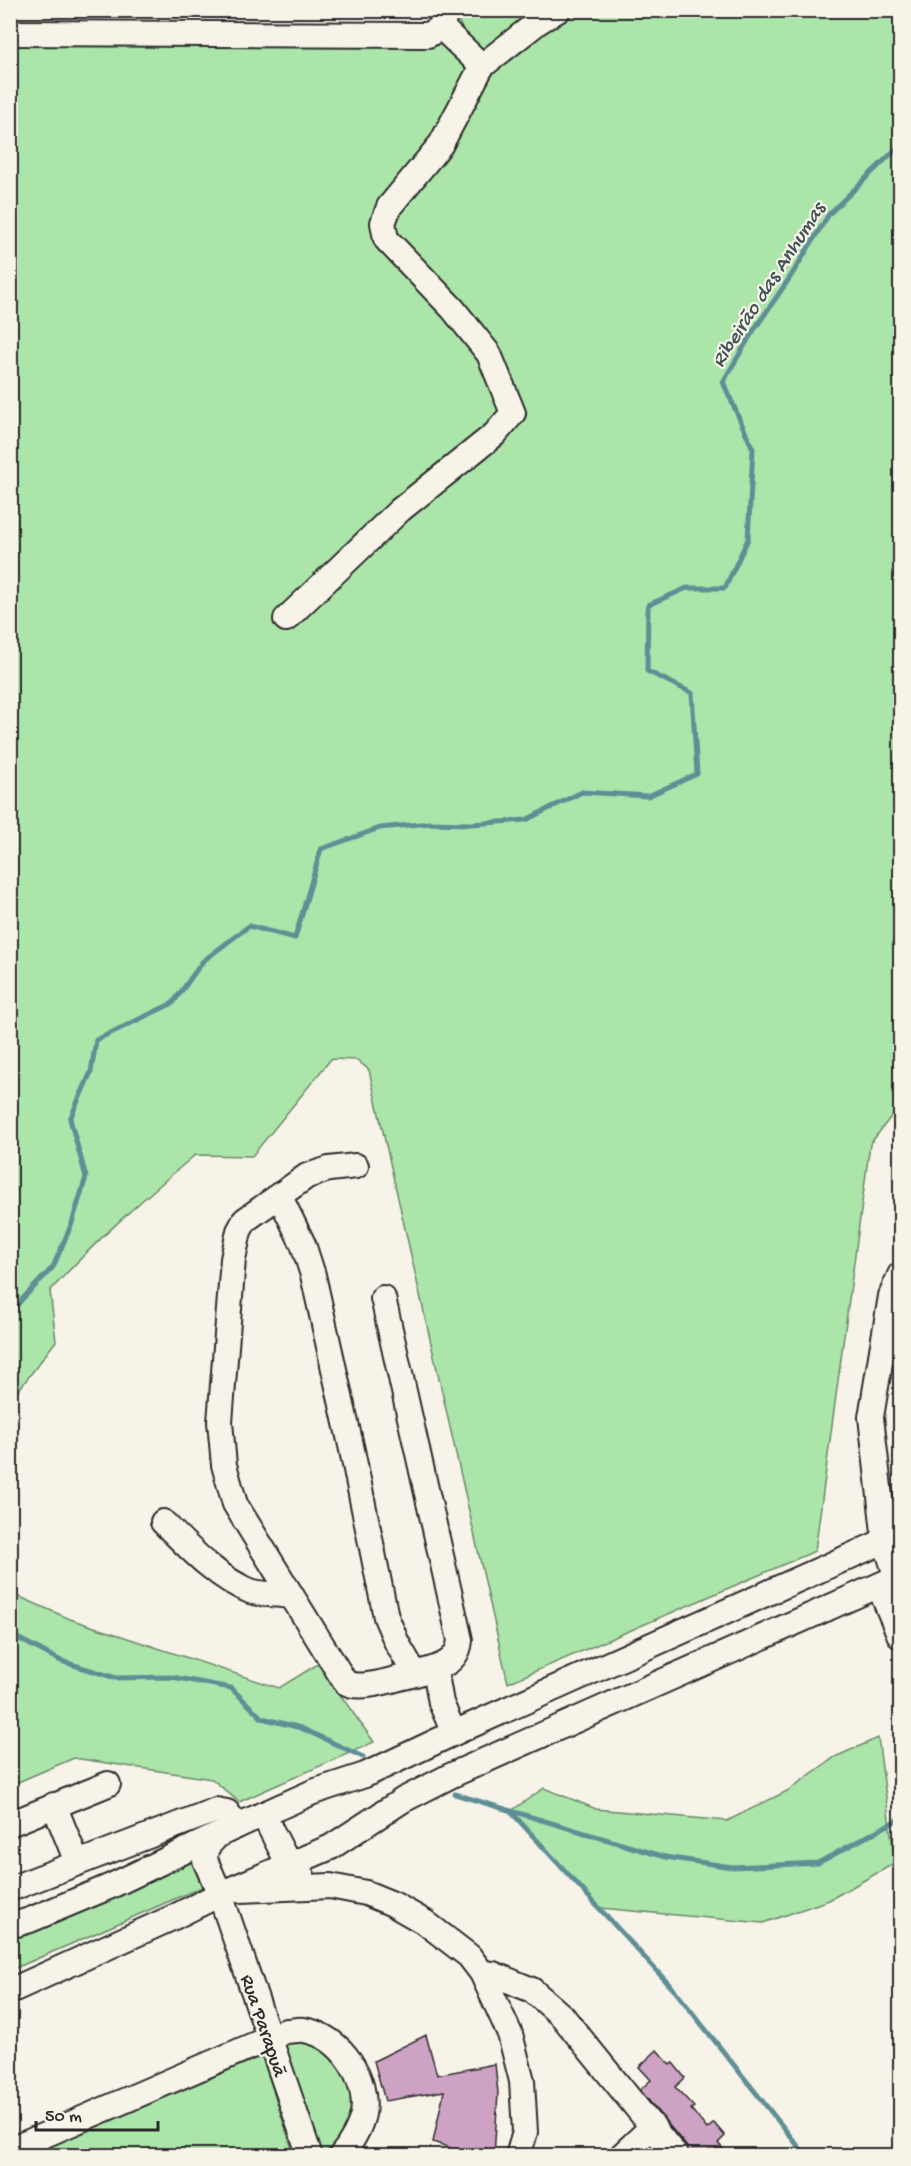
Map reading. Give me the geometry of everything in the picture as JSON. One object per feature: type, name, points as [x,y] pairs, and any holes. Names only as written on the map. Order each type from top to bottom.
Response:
[{"type":"street","points":[[286,619],[400,510],[495,434],[513,413],[489,354],[453,309],[386,239],[383,223],[389,207],[441,144],[482,66],[538,22],[558,10]]},
{"type":"street","points":[[10,33],[428,36],[444,17],[482,66]]},
{"type":"street","points":[[356,1166],[330,1168],[307,1176],[245,1220],[239,1231],[232,1259],[220,1422],[224,1465],[236,1504],[345,1682],[351,1686],[362,1686],[425,1671],[452,1659],[459,1651],[460,1640],[383,1298]]},
{"type":"street","points":[[279,1195],[303,1244],[313,1275],[386,1617],[397,1643],[425,1671],[454,1733]]},
{"type":"street","points":[[10,1992],[225,1892],[331,1847],[403,1800],[442,1780],[898,1577],[871,1417],[891,1296],[900,1275]]},
{"type":"street","points":[[163,1522],[196,1554],[234,1584],[252,1592],[291,1596]]},
{"type":"street","points":[[10,1926],[111,1886],[313,1792],[365,1775],[454,1733],[893,1538]]},
{"type":"street","points":[[884,1598],[900,1636]]},
{"type":"street","points":[[585,1675],[598,1710]]},
{"type":"street","points":[[10,1824],[108,1784]]},
{"type":"street","points":[[54,1805],[77,1862]]},
{"type":"street","points":[[10,1889],[216,1810],[227,1812],[237,1826]]},
{"type":"street","points":[[263,1814],[290,1865],[302,1876],[330,1886],[366,1893],[393,1904],[426,1923],[470,1956],[482,1973],[510,2034],[522,2080],[525,2132],[518,2156]]},
{"type":"street","name":"Rua Parapuã","points":[[215,1838],[206,1848],[205,1860],[225,1892],[270,2038],[310,2156]]},
{"type":"street","points":[[225,1892],[330,1886]]},
{"type":"street","points":[[482,1973],[493,1974],[532,1990],[563,2017],[676,2156]]},
{"type":"street","points":[[10,2150],[286,2031],[305,2030],[325,2038],[344,2053],[363,2092],[363,2115],[341,2156]]},
{"type":"street","points":[[621,2156],[653,2127]]},
{"type":"green space","points":[[453,10],[900,11],[900,1105],[870,1144],[815,1551],[508,1683],[369,1070],[357,1060],[331,1059],[252,1156],[195,1155],[102,1237],[50,1291],[56,1341],[11,1400],[11,46],[469,42]]},
{"type":"green space","points":[[11,1593],[70,1619],[279,1688],[318,1664],[374,1742],[239,1802],[212,1779],[74,1758],[11,1785]]},
{"type":"green space","points":[[878,1738],[895,1863],[829,1900],[763,1923],[600,1908],[511,1811],[544,1788],[596,1809],[727,1821],[787,1791],[835,1757]]},
{"type":"green space","points":[[192,1862],[202,1887],[11,1970],[11,1937]]},
{"type":"green space","points":[[280,2042],[302,2042],[318,2047],[345,2068],[352,2080],[354,2104],[351,2116],[339,2137],[323,2155]]},
{"type":"green space","points":[[262,2056],[294,2155],[29,2155]]},
{"type":"building","points":[[426,2035],[437,2075],[495,2064],[498,2093],[494,2156],[474,2156],[433,2142],[444,2091],[385,2101],[374,2061]]},
{"type":"building","points":[[657,2050],[670,2065],[673,2063],[685,2078],[675,2087],[694,2107],[691,2109],[707,2129],[714,2123],[725,2136],[718,2143],[729,2156],[690,2156],[687,2147],[640,2090],[651,2080],[639,2067]]},
{"type":"waterway","name":"Ribeirão das Anhumas","points":[[10,1312],[53,1267],[72,1223],[86,1177],[70,1119],[91,1072],[96,1040],[173,1003],[203,961],[249,926],[295,938],[321,849],[380,828],[430,823],[471,824],[526,820],[582,792],[648,796],[697,774],[692,693],[647,671],[648,605],[687,588],[725,588],[748,539],[753,449],[723,382],[829,214],[896,149],[900,151]]},
{"type":"waterway","points":[[10,1634],[61,1661],[116,1678],[172,1677],[231,1688],[262,1718],[301,1728],[363,1757]]},
{"type":"waterway","points":[[455,1794],[665,1857],[732,1867],[818,1863],[899,1819]]},
{"type":"waterway","points":[[512,1813],[676,1992],[806,2156]]}]
